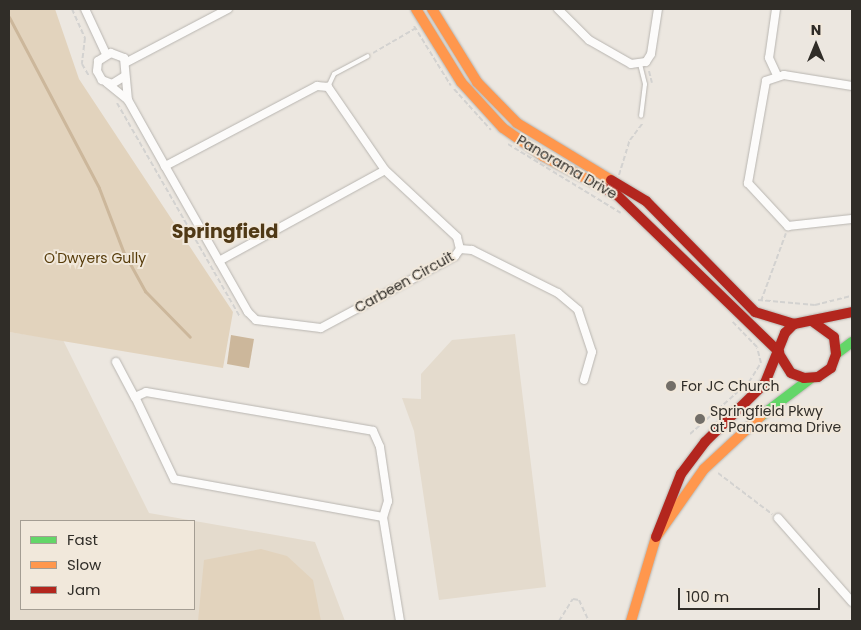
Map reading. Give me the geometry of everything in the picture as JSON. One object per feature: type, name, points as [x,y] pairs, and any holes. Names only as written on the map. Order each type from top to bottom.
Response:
[{"type":"street","points":[[84,9],[106,54]]},
{"type":"street","points":[[127,62],[228,9]]},
{"type":"street","name":"Panorama Drive","points":[[416,9],[420,26],[461,82],[503,128],[543,156],[617,195],[779,353]]},
{"type":"street","name":"Panorama Drive","points":[[432,9],[477,82],[517,123],[559,152],[616,181],[668,220],[755,312],[794,324]]},
{"type":"street","points":[[558,9],[589,40],[620,60],[640,64],[651,54],[658,9]]},
{"type":"street","points":[[776,9],[769,58],[777,75]]},
{"type":"street","points":[[127,62],[116,53],[106,54],[96,66],[107,83],[128,100],[248,312]]},
{"type":"street","points":[[127,62],[125,76],[128,100]]},
{"type":"street","points":[[852,86],[777,75],[766,81],[762,90],[748,183],[788,226],[852,219]]},
{"type":"street","points":[[107,83],[125,76]]},
{"type":"street","points":[[165,166],[317,86],[328,87]]},
{"type":"street","name":"Carbeen Circuit","points":[[248,312],[256,320],[322,328],[455,256],[460,249],[457,237],[385,170],[328,87]]},
{"type":"street","points":[[219,261],[385,170]]},
{"type":"street","points":[[460,249],[472,250],[558,293],[578,310],[592,352],[589,375],[584,380]]},
{"type":"street","points":[[631,621],[640,576],[681,474],[705,442],[765,383],[779,353],[781,338],[794,324],[813,322],[852,312]]},
{"type":"street","points":[[813,322],[830,332],[836,354]]},
{"type":"street","points":[[656,537],[704,469],[760,416],[812,378],[831,368],[836,354],[852,342]]},
{"type":"street","points":[[779,353],[791,373],[812,378]]},
{"type":"street","points":[[116,362],[174,479],[384,517]]},
{"type":"street","points":[[135,397],[146,392],[373,431],[379,438],[388,501],[384,517],[400,621]]},
{"type":"street","points":[[778,518],[852,602]]},
{"type":"lane","points":[[328,87],[334,74],[368,56]]},
{"type":"lane","points":[[640,64],[645,84],[641,116]]},
{"type":"path","points":[[72,9],[85,38],[82,64],[91,79]]},
{"type":"path","points":[[412,22],[420,26],[466,106],[494,133]]},
{"type":"path","points":[[368,56],[420,26]]},
{"type":"path","points":[[649,71],[651,93]]},
{"type":"path","points":[[116,102],[240,317],[248,312]]},
{"type":"path","points":[[616,181],[630,140],[647,120]]},
{"type":"path","points":[[501,139],[524,158],[629,219]]},
{"type":"path","points":[[772,306],[761,302],[768,293],[788,226]]},
{"type":"path","points":[[690,434],[749,382],[762,359],[757,347],[726,315]]},
{"type":"path","points":[[718,473],[778,518]]},
{"type":"path","points":[[559,621],[573,599],[579,600],[589,621]]},
{"type":"shaded area","points":[[9,332],[63,340],[149,513],[189,520],[20,520],[20,610],[195,610],[195,521],[315,542],[345,621],[9,621]]},
{"type":"shaded area","points":[[515,334],[546,587],[439,600],[414,431],[402,398],[421,399],[421,374],[452,340]]},
{"type":"shaded area","points":[[231,335],[254,339],[249,368],[227,364]]},
{"type":"green space","name":"O'Dwyers Gully","points":[[9,9],[55,9],[79,79],[233,312],[223,368],[9,332]]},
{"type":"green space","points":[[261,549],[287,556],[313,580],[321,621],[198,621],[204,560]]},
{"type":"waterway","points":[[9,17],[99,188],[123,251],[145,291],[190,337]]},
{"type":"traffic: fast","points":[[836,354],[852,342]]},
{"type":"traffic: fast","points":[[761,416],[811,378]]},
{"type":"traffic: slow","points":[[416,9],[461,82],[503,128],[543,156],[602,187]]},
{"type":"traffic: slow","points":[[432,9],[477,82],[517,123],[611,180]]},
{"type":"traffic: slow","points":[[631,621],[656,537],[704,469],[761,416]]},
{"type":"traffic: jam","points":[[611,180],[646,201],[755,312],[794,324]]},
{"type":"traffic: jam","points":[[602,187],[617,195],[779,352]]},
{"type":"traffic: jam","points":[[656,537],[681,474],[705,442],[765,383],[785,333],[794,324],[852,312]]},
{"type":"traffic: jam","points":[[779,354],[791,373],[804,378],[818,377],[831,368],[836,354],[834,337],[813,322]]},
{"type":"place","name":"For JC Church","points":[[671,386]]},
{"type":"place","name":"Springfield Pkwy at Panorama Drive","points":[[700,419]]},
{"type":"district","name":"Springfield","points":[[225,232]]}]
